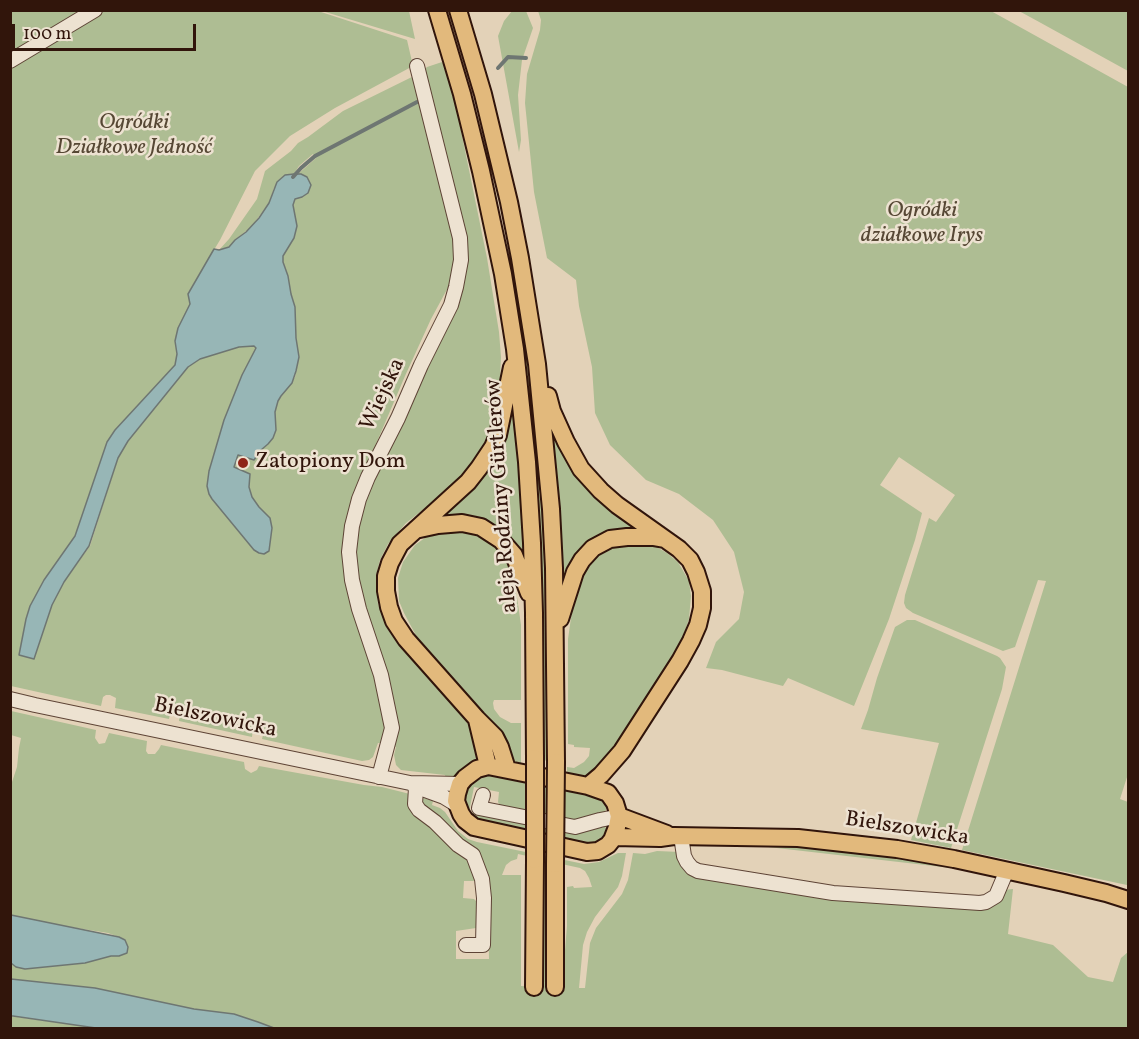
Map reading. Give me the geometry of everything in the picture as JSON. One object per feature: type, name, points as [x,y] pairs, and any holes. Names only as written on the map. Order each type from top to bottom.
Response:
[{"type":"main road","name":"aleja Rodziny Gürtlerów","points":[[437,10],[481,171],[516,349],[528,478],[534,613],[534,987]]},
{"type":"main road","name":"aleja Rodziny Gürtlerów","points":[[458,10],[496,144],[509,202],[537,364],[551,509],[555,634],[555,987]]},
{"type":"main road","points":[[507,769],[495,737],[406,639],[394,621],[386,591],[386,576],[400,544],[468,482],[493,447],[498,435],[516,349]]},
{"type":"main road","points":[[537,364],[552,411],[581,469],[617,505],[680,549],[690,560],[702,591],[700,617],[680,662],[622,751],[588,786]]},
{"type":"main road","points":[[414,530],[462,523],[481,527],[496,537],[514,555],[528,590],[534,613]]},
{"type":"main road","points":[[555,634],[575,572],[592,548],[610,539],[627,537],[653,537],[668,540]]},
{"type":"main road","points":[[477,719],[488,766]]},
{"type":"main road","points":[[608,793],[622,751]]},
{"type":"main road","points":[[488,766],[507,769],[588,786],[608,793],[614,800],[619,818],[614,837],[608,845],[598,851],[580,852],[479,829],[465,820],[457,805],[456,797],[460,784],[480,768],[488,766]]},
{"type":"main road","points":[[619,818],[677,836]]},
{"type":"main road","points":[[614,837],[677,836]]},
{"type":"main road","name":"Bielszowicka","points":[[677,836],[824,840],[897,849],[1007,870],[1128,900]]},
{"type":"street","points":[[10,61],[95,10]]},
{"type":"street","name":"Wiejska","points":[[379,777],[392,728],[381,675],[352,580],[349,552],[352,525],[368,477],[451,305],[461,260],[460,238],[417,66]]},
{"type":"street","name":"Bielszowicka","points":[[10,699],[413,785]]},
{"type":"street","points":[[413,785],[460,784]]},
{"type":"street","points":[[413,785],[444,797],[457,805]]},
{"type":"street","points":[[413,785],[415,804],[419,810],[458,845],[473,855],[482,879],[483,945],[466,945]]},
{"type":"street","points":[[483,795],[479,808],[575,827],[600,820],[619,818]]},
{"type":"street","points":[[677,836],[684,856],[692,868],[698,871],[833,893],[980,903],[996,896],[1007,870]]},
{"type":"green space","points":[[11,10],[89,11],[11,58]]},
{"type":"green space","name":"Ogródki Działkowe Jedność","points":[[315,10],[407,40],[413,66],[335,108],[290,136],[255,171],[220,240],[188,293],[190,304],[178,328],[175,341],[177,354],[175,365],[115,430],[107,442],[75,536],[44,580],[30,606],[19,654],[34,658],[51,605],[64,582],[90,546],[118,458],[128,441],[188,367],[200,359],[239,347],[254,346],[256,348],[242,375],[224,420],[209,471],[207,486],[212,499],[254,550],[264,554],[269,551],[272,528],[270,518],[252,497],[249,487],[250,474],[234,468],[238,455],[254,460],[273,438],[276,430],[275,412],[278,401],[295,377],[299,357],[295,307],[283,256],[294,238],[297,226],[293,206],[295,199],[308,193],[311,185],[307,177],[298,174],[316,158],[313,154],[299,166],[294,174],[281,178],[274,188],[269,203],[252,226],[229,247],[219,250],[257,199],[265,171],[298,143],[343,111],[422,72],[427,67],[447,62],[487,258],[499,332],[501,357],[499,400],[494,424],[477,460],[459,482],[406,523],[388,544],[380,560],[376,584],[378,604],[387,628],[453,703],[476,735],[480,749],[476,761],[459,776],[449,779],[446,779],[445,775],[401,770],[396,765],[394,755],[396,747],[392,746],[396,729],[395,718],[383,666],[358,590],[354,546],[366,490],[405,417],[404,411],[456,303],[462,284],[451,282],[431,319],[353,498],[345,526],[343,544],[348,583],[363,637],[377,673],[388,722],[383,743],[378,743],[373,757],[362,761],[262,739],[263,727],[253,728],[252,737],[179,721],[180,709],[178,707],[171,709],[169,719],[115,708],[116,698],[110,695],[103,697],[101,706],[11,686],[11,66],[102,11]]},
{"type":"green space","points":[[322,11],[409,11],[415,39]]},
{"type":"green space","points":[[512,11],[526,11],[533,28],[522,60],[518,95],[521,140],[519,152],[498,36],[504,21]]},
{"type":"green space","name":"Ogródki działkowe Irys","points":[[538,11],[991,11],[1128,87],[1128,774],[1120,799],[1128,802],[1127,885],[962,850],[1046,581],[1038,580],[1015,647],[1003,651],[906,608],[905,595],[929,518],[936,522],[955,495],[899,457],[880,485],[922,513],[889,619],[854,706],[788,678],[783,686],[706,668],[716,642],[739,619],[744,592],[734,552],[713,520],[679,494],[646,480],[610,445],[595,413],[592,367],[576,280],[547,258],[534,192],[525,103],[527,74],[540,30],[541,20]]},
{"type":"green space","points":[[1019,11],[1128,11],[1128,71],[1041,23]]},
{"type":"green space","points":[[509,274],[517,275],[538,428],[547,568],[548,761],[540,759]]},
{"type":"green space","points":[[512,401],[515,401],[527,564],[462,515],[440,516],[450,505]]},
{"type":"green space","points":[[552,431],[636,528],[620,530],[562,586]]},
{"type":"green space","points":[[439,531],[472,531],[490,540],[503,554],[508,564],[517,597],[521,625],[521,700],[494,700],[493,703],[500,717],[511,723],[521,723],[521,768],[509,757],[492,723],[419,641],[399,601],[398,578],[403,562],[415,545]]},
{"type":"green space","points":[[621,543],[653,545],[678,562],[689,581],[691,596],[689,619],[679,648],[621,740],[589,778],[567,778],[567,767],[574,768],[584,762],[589,756],[590,748],[574,747],[568,744],[568,639],[573,604],[578,585],[589,563],[604,550]]},
{"type":"green space","points":[[907,620],[915,620],[997,656],[1006,667],[1002,689],[951,848],[911,840],[939,743],[861,729],[895,627]]},
{"type":"green space","points":[[11,711],[96,730],[95,738],[99,744],[105,743],[109,733],[147,741],[148,754],[155,754],[161,745],[244,762],[245,769],[251,773],[259,766],[410,794],[411,806],[415,812],[470,858],[476,875],[474,881],[464,881],[463,898],[474,899],[480,905],[480,926],[456,931],[456,959],[489,959],[488,884],[477,851],[453,834],[437,817],[421,807],[420,797],[433,801],[432,805],[445,812],[458,831],[468,839],[477,842],[584,864],[599,862],[618,853],[626,853],[618,887],[595,917],[587,932],[583,945],[579,988],[585,988],[590,943],[596,928],[622,894],[628,880],[633,853],[680,852],[686,866],[697,873],[847,898],[984,907],[993,903],[1003,890],[1013,889],[1008,934],[1053,945],[1088,977],[1113,982],[1121,958],[1128,952],[1128,1028],[274,1028],[234,1014],[194,1009],[95,988],[11,979],[10,963],[25,969],[85,963],[119,956],[127,953],[128,947],[125,940],[108,933],[11,915],[11,785],[17,767],[21,738],[11,735]],"holes":[[[518,854],[541,859],[540,987],[521,986],[521,875],[502,875],[506,865],[517,859]],[[548,861],[580,868],[585,871],[592,887],[567,887],[567,926],[562,987],[548,987]]]},
{"type":"green space","points":[[486,775],[593,796],[607,807],[605,812],[578,821],[500,806],[499,792],[474,787],[469,812],[499,818],[604,825],[608,831],[599,840],[591,844],[583,844],[476,821],[468,813],[463,801],[466,788],[479,776]]},
{"type":"green space","points":[[769,845],[810,846],[883,853],[960,869],[768,847]]},
{"type":"green space","points":[[10,1016],[90,1027],[96,1028],[11,1028]]},
{"type":"water","points":[[301,174],[307,177],[311,185],[308,193],[295,199],[293,205],[297,226],[294,238],[283,256],[295,307],[299,357],[296,371],[292,383],[278,401],[275,412],[276,430],[273,438],[254,460],[238,455],[234,467],[250,474],[249,487],[252,497],[270,518],[272,528],[269,551],[264,554],[254,550],[212,499],[207,486],[209,471],[224,420],[242,375],[256,348],[254,346],[239,347],[200,359],[188,367],[128,441],[118,458],[89,546],[64,582],[52,605],[34,659],[19,655],[30,606],[44,580],[75,536],[107,442],[115,430],[175,365],[177,354],[175,341],[178,328],[190,304],[188,294],[214,249],[229,247],[246,232],[259,218],[269,203],[277,182],[285,175]]},
{"type":"water","points":[[11,915],[119,937],[125,940],[128,947],[127,953],[85,963],[25,969],[16,967],[11,963]]},
{"type":"water","points":[[11,979],[95,988],[194,1009],[234,1014],[274,1028],[96,1028],[11,1016]]},
{"type":"waterway","points":[[498,68],[508,57],[526,58]]},
{"type":"waterway","points":[[293,177],[315,156],[417,102]]},
{"type":"place","name":"Zatopiony Dom","points":[[243,463]]}]
